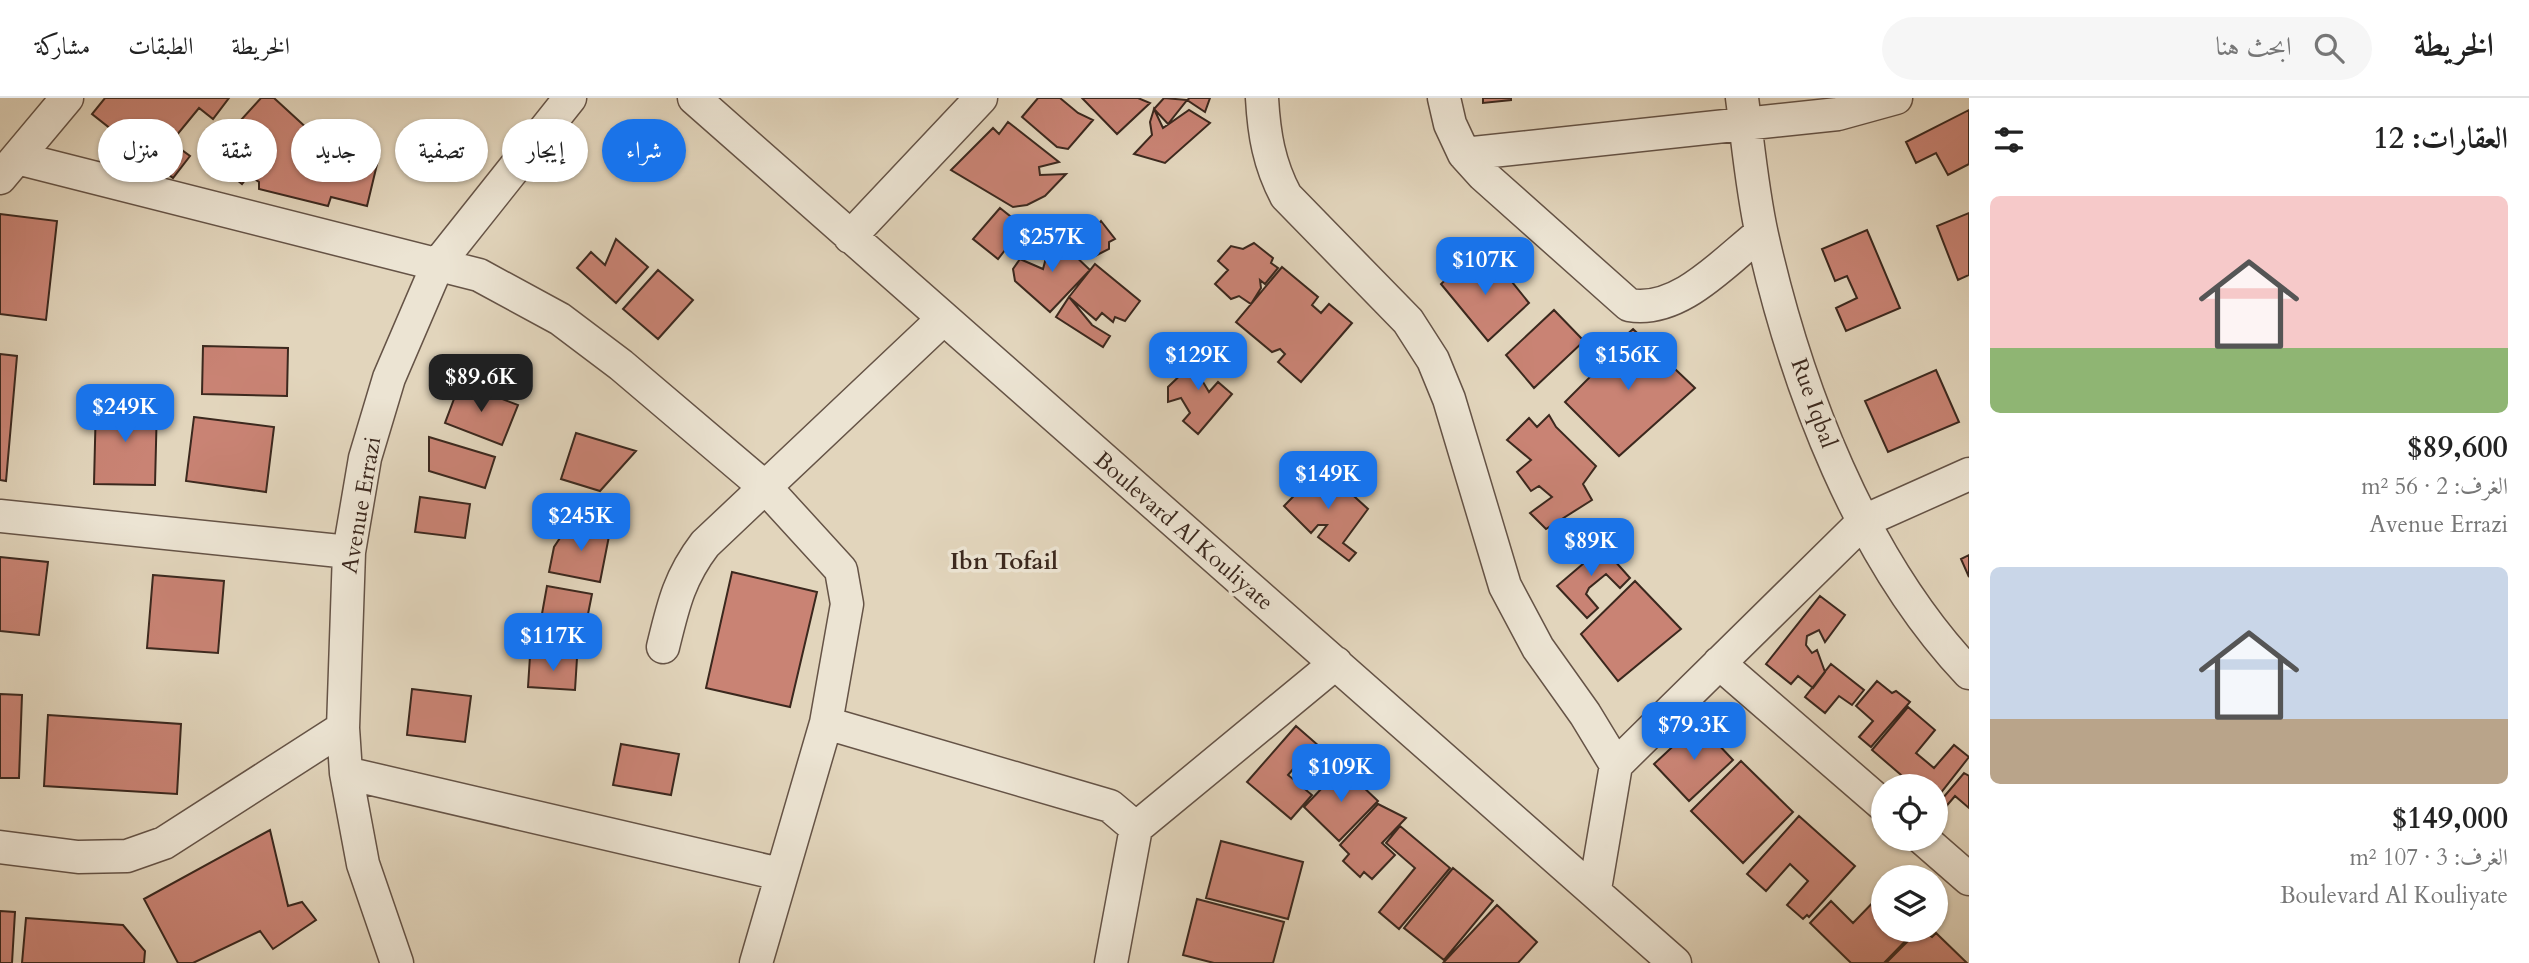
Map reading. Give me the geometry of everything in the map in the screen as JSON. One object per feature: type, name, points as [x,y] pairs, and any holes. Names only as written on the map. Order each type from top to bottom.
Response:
[{"type":"street","points":[[67,98],[9,168],[479,275],[559,319],[621,365],[767,489],[841,570],[846,586],[847,604],[826,723],[780,874],[759,962]]},
{"type":"street","name":"Avenue Errazi","points":[[397,963],[363,864],[346,773],[343,728],[349,552],[365,458],[388,378],[438,264],[570,98]]},
{"type":"street","name":"Boulevard Al Kouliyate","points":[[694,98],[942,320],[1595,889],[1675,963]]},
{"type":"street","points":[[850,237],[981,98]]},
{"type":"street","points":[[1262,98],[1264,131],[1273,171],[1286,196],[1408,321],[1433,360],[1448,399],[1505,586],[1538,648],[1585,714],[1616,765]]},
{"type":"street","points":[[1444,98],[1450,124],[1464,154],[1483,175],[1629,305],[1645,308],[1660,306],[1684,293],[1761,233]]},
{"type":"street","points":[[1464,154],[1744,112],[1838,114],[1896,98]]},
{"type":"street","name":"Rue Iqbal","points":[[1744,112],[1761,233],[1784,322],[1843,483],[1914,609],[1969,673]]},
{"type":"street","points":[[663,647],[678,588],[688,567],[705,544],[767,489],[942,320]]},
{"type":"street","points":[[1595,889],[1616,765],[1864,521],[1969,474]]},
{"type":"street","points":[[0,516],[349,552]]},
{"type":"street","points":[[1111,963],[1136,828],[1336,663]]},
{"type":"street","points":[[1719,663],[1871,795]]},
{"type":"street","points":[[826,723],[1110,806],[1136,828]]},
{"type":"street","points":[[0,847],[78,857],[127,856],[164,843],[343,728]]},
{"type":"street","points":[[346,773],[780,874]]},
{"type":"street","points":[[1937,851],[1969,879]]},
{"type":"building","points":[[105,98],[229,98],[213,119],[199,108],[183,127],[183,119],[98,119],[92,114]]},
{"type":"building","points":[[261,98],[274,98],[297,119],[291,119],[291,182],[373,182],[367,206],[331,197],[328,206],[259,189],[259,182],[277,182],[277,119],[242,119]]},
{"type":"building","points":[[1038,98],[1060,98],[1078,113],[1093,120],[1068,149],[1057,147],[1022,117]]},
{"type":"building","points":[[1082,98],[1138,98],[1150,103],[1117,134]]},
{"type":"building","points":[[1164,98],[1187,100],[1168,124],[1154,109]]},
{"type":"building","points":[[1210,98],[1205,112],[1187,100]]},
{"type":"building","points":[[1483,98],[1511,98],[1511,100],[1483,103]]},
{"type":"building","points":[[1154,109],[1163,128],[1189,110],[1210,123],[1165,163],[1134,154],[1152,135],[1150,122]]},
{"type":"building","points":[[1969,110],[1969,164],[1948,175],[1936,153],[1916,163],[1906,142]]},
{"type":"building","points":[[1008,122],[1059,162],[1039,167],[1040,175],[1066,174],[1045,196],[1027,205],[1013,207],[951,170],[993,128],[999,134]]},
{"type":"building","points":[[183,151],[190,156],[183,165]]},
{"type":"building","points":[[1000,208],[1025,228],[1032,220],[1047,232],[1029,254],[1013,240],[998,259],[973,239]]},
{"type":"building","points":[[1969,213],[1969,275],[1958,280],[1937,226]]},
{"type":"building","points":[[0,214],[57,221],[46,320],[0,314]]},
{"type":"building","points":[[1101,221],[1115,239],[1109,242],[1109,249],[1095,256],[1087,250],[1090,242],[1086,236]]},
{"type":"building","points":[[1867,230],[1900,308],[1846,331],[1836,308],[1857,298],[1847,276],[1835,281],[1822,249]]},
{"type":"building","points":[[1060,232],[1073,245],[1069,250],[1090,270],[1050,312],[1015,281],[1013,269],[1020,259],[1043,269],[1050,243]]},
{"type":"building","points":[[616,239],[648,267],[616,303],[577,268],[591,252],[605,265]]},
{"type":"building","points":[[1254,243],[1273,258],[1271,263],[1278,268],[1265,284],[1260,280],[1261,288],[1251,304],[1239,296],[1231,299],[1215,284],[1228,270],[1218,261],[1231,246],[1243,249]]},
{"type":"building","points":[[1469,258],[1478,271],[1488,262],[1499,276],[1504,272],[1529,303],[1488,341],[1441,284]]},
{"type":"building","points":[[1095,264],[1140,301],[1125,321],[1115,317],[1113,322],[1102,313],[1096,320],[1069,297]]},
{"type":"building","points":[[1282,267],[1318,297],[1312,305],[1321,313],[1329,304],[1352,323],[1301,382],[1278,362],[1285,354],[1280,349],[1272,352],[1236,322]]},
{"type":"building","points":[[658,270],[693,300],[658,339],[623,309]]},
{"type":"building","points":[[1069,297],[1092,325],[1110,336],[1103,347],[1056,317]]},
{"type":"building","points":[[1554,310],[1584,341],[1534,388],[1506,355]]},
{"type":"building","points":[[1633,329],[1695,388],[1619,456],[1565,402],[1591,376],[1590,367]]},
{"type":"building","points":[[203,346],[288,348],[287,396],[202,394]]},
{"type":"building","points":[[1193,346],[1215,369],[1200,377],[1209,392],[1218,382],[1232,394],[1198,434],[1183,421],[1190,413],[1181,398],[1168,402],[1168,387],[1190,366],[1182,357]]},
{"type":"building","points":[[0,354],[17,356],[6,481],[0,480]]},
{"type":"building","points":[[1936,370],[1959,422],[1888,452],[1865,401]]},
{"type":"building","points":[[460,383],[518,405],[502,445],[445,423]]},
{"type":"building","points":[[96,402],[157,404],[155,485],[94,484]]},
{"type":"building","points":[[1549,415],[1556,427],[1596,466],[1583,484],[1592,500],[1546,529],[1530,513],[1552,497],[1539,486],[1531,491],[1517,472],[1531,460],[1507,440],[1529,418],[1537,427]]},
{"type":"building","points":[[194,417],[274,427],[266,492],[186,481]]},
{"type":"building","points":[[576,433],[636,451],[600,491],[561,479]]},
{"type":"building","points":[[429,437],[495,457],[485,488],[429,471]]},
{"type":"building","points":[[1322,467],[1368,509],[1343,543],[1356,553],[1349,561],[1318,537],[1327,525],[1318,525],[1311,533],[1284,506]]},
{"type":"building","points":[[420,497],[470,504],[465,538],[415,532]]},
{"type":"building","points":[[570,523],[610,531],[600,582],[549,572],[554,547]]},
{"type":"building","points":[[1597,541],[1630,578],[1620,588],[1606,574],[1589,588],[1586,594],[1598,608],[1587,618],[1557,586],[1584,563],[1580,556]]},
{"type":"building","points":[[1969,555],[1969,577],[1961,559]]},
{"type":"building","points":[[0,557],[48,562],[39,635],[0,631]]},
{"type":"building","points":[[732,572],[817,592],[790,707],[706,688]]},
{"type":"building","points":[[153,575],[224,581],[218,653],[147,648]]},
{"type":"building","points":[[1635,581],[1681,629],[1618,681],[1581,634]]},
{"type":"building","points":[[547,586],[592,594],[582,644],[538,636]]},
{"type":"building","points":[[1820,596],[1845,615],[1825,642],[1819,630],[1807,636],[1806,645],[1812,653],[1817,650],[1825,672],[1813,688],[1798,676],[1791,684],[1766,664]]},
{"type":"building","points":[[530,656],[577,658],[575,690],[528,687]]},
{"type":"building","points":[[1831,664],[1864,690],[1852,705],[1839,696],[1825,713],[1805,697]]},
{"type":"building","points":[[1877,681],[1910,702],[1871,747],[1859,737],[1873,721],[1856,706]]},
{"type":"building","points":[[412,689],[471,696],[465,742],[407,735]]},
{"type":"building","points":[[0,694],[22,695],[19,778],[0,778]]},
{"type":"building","points":[[1908,707],[1935,730],[1916,753],[1934,768],[1954,745],[1969,757],[1948,784],[1948,774],[1900,774],[1872,750]]},
{"type":"building","points":[[48,715],[181,724],[177,794],[44,786]]},
{"type":"building","points":[[1698,723],[1733,760],[1689,801],[1654,764]]},
{"type":"building","points":[[1296,726],[1335,760],[1320,778],[1300,761],[1288,775],[1312,795],[1291,819],[1247,782]]},
{"type":"building","points":[[621,744],[679,754],[671,795],[613,785]]},
{"type":"building","points":[[1741,761],[1793,812],[1743,863],[1691,811]]},
{"type":"building","points":[[1342,767],[1378,801],[1339,841],[1304,807]]},
{"type":"building","points":[[1964,773],[1969,776],[1969,808],[1955,796],[1948,804],[1948,792]]},
{"type":"building","points":[[1378,804],[1406,818],[1382,843],[1395,855],[1372,879],[1364,872],[1360,877],[1343,861],[1349,854],[1340,845]]},
{"type":"building","points":[[1799,816],[1855,866],[1809,917],[1807,915],[1803,919],[1787,905],[1808,881],[1790,864],[1766,891],[1747,874]]},
{"type":"building","points":[[1400,826],[1450,868],[1399,929],[1379,912],[1415,868],[1386,843]]},
{"type":"building","points":[[270,830],[288,906],[302,902],[316,920],[273,949],[260,931],[193,963],[178,963],[144,899]]},
{"type":"building","points":[[1221,841],[1303,862],[1288,919],[1206,898]]},
{"type":"building","points":[[1453,868],[1493,901],[1444,960],[1404,928]]},
{"type":"building","points":[[1197,899],[1284,922],[1273,963],[1214,963],[1183,955]]},
{"type":"building","points":[[1831,901],[1853,923],[1871,904],[1871,942],[1904,942],[1884,963],[1851,963],[1810,923]]},
{"type":"building","points":[[1497,905],[1537,942],[1518,963],[1443,963]]},
{"type":"building","points":[[0,911],[15,912],[12,963],[0,963]]},
{"type":"building","points":[[26,918],[123,925],[145,951],[144,963],[22,963]]},
{"type":"building","points":[[1907,942],[1945,942],[1967,963],[1886,963]]},
{"type":"district","name":"Ibn Tofail","points":[[1004,561]]}]
